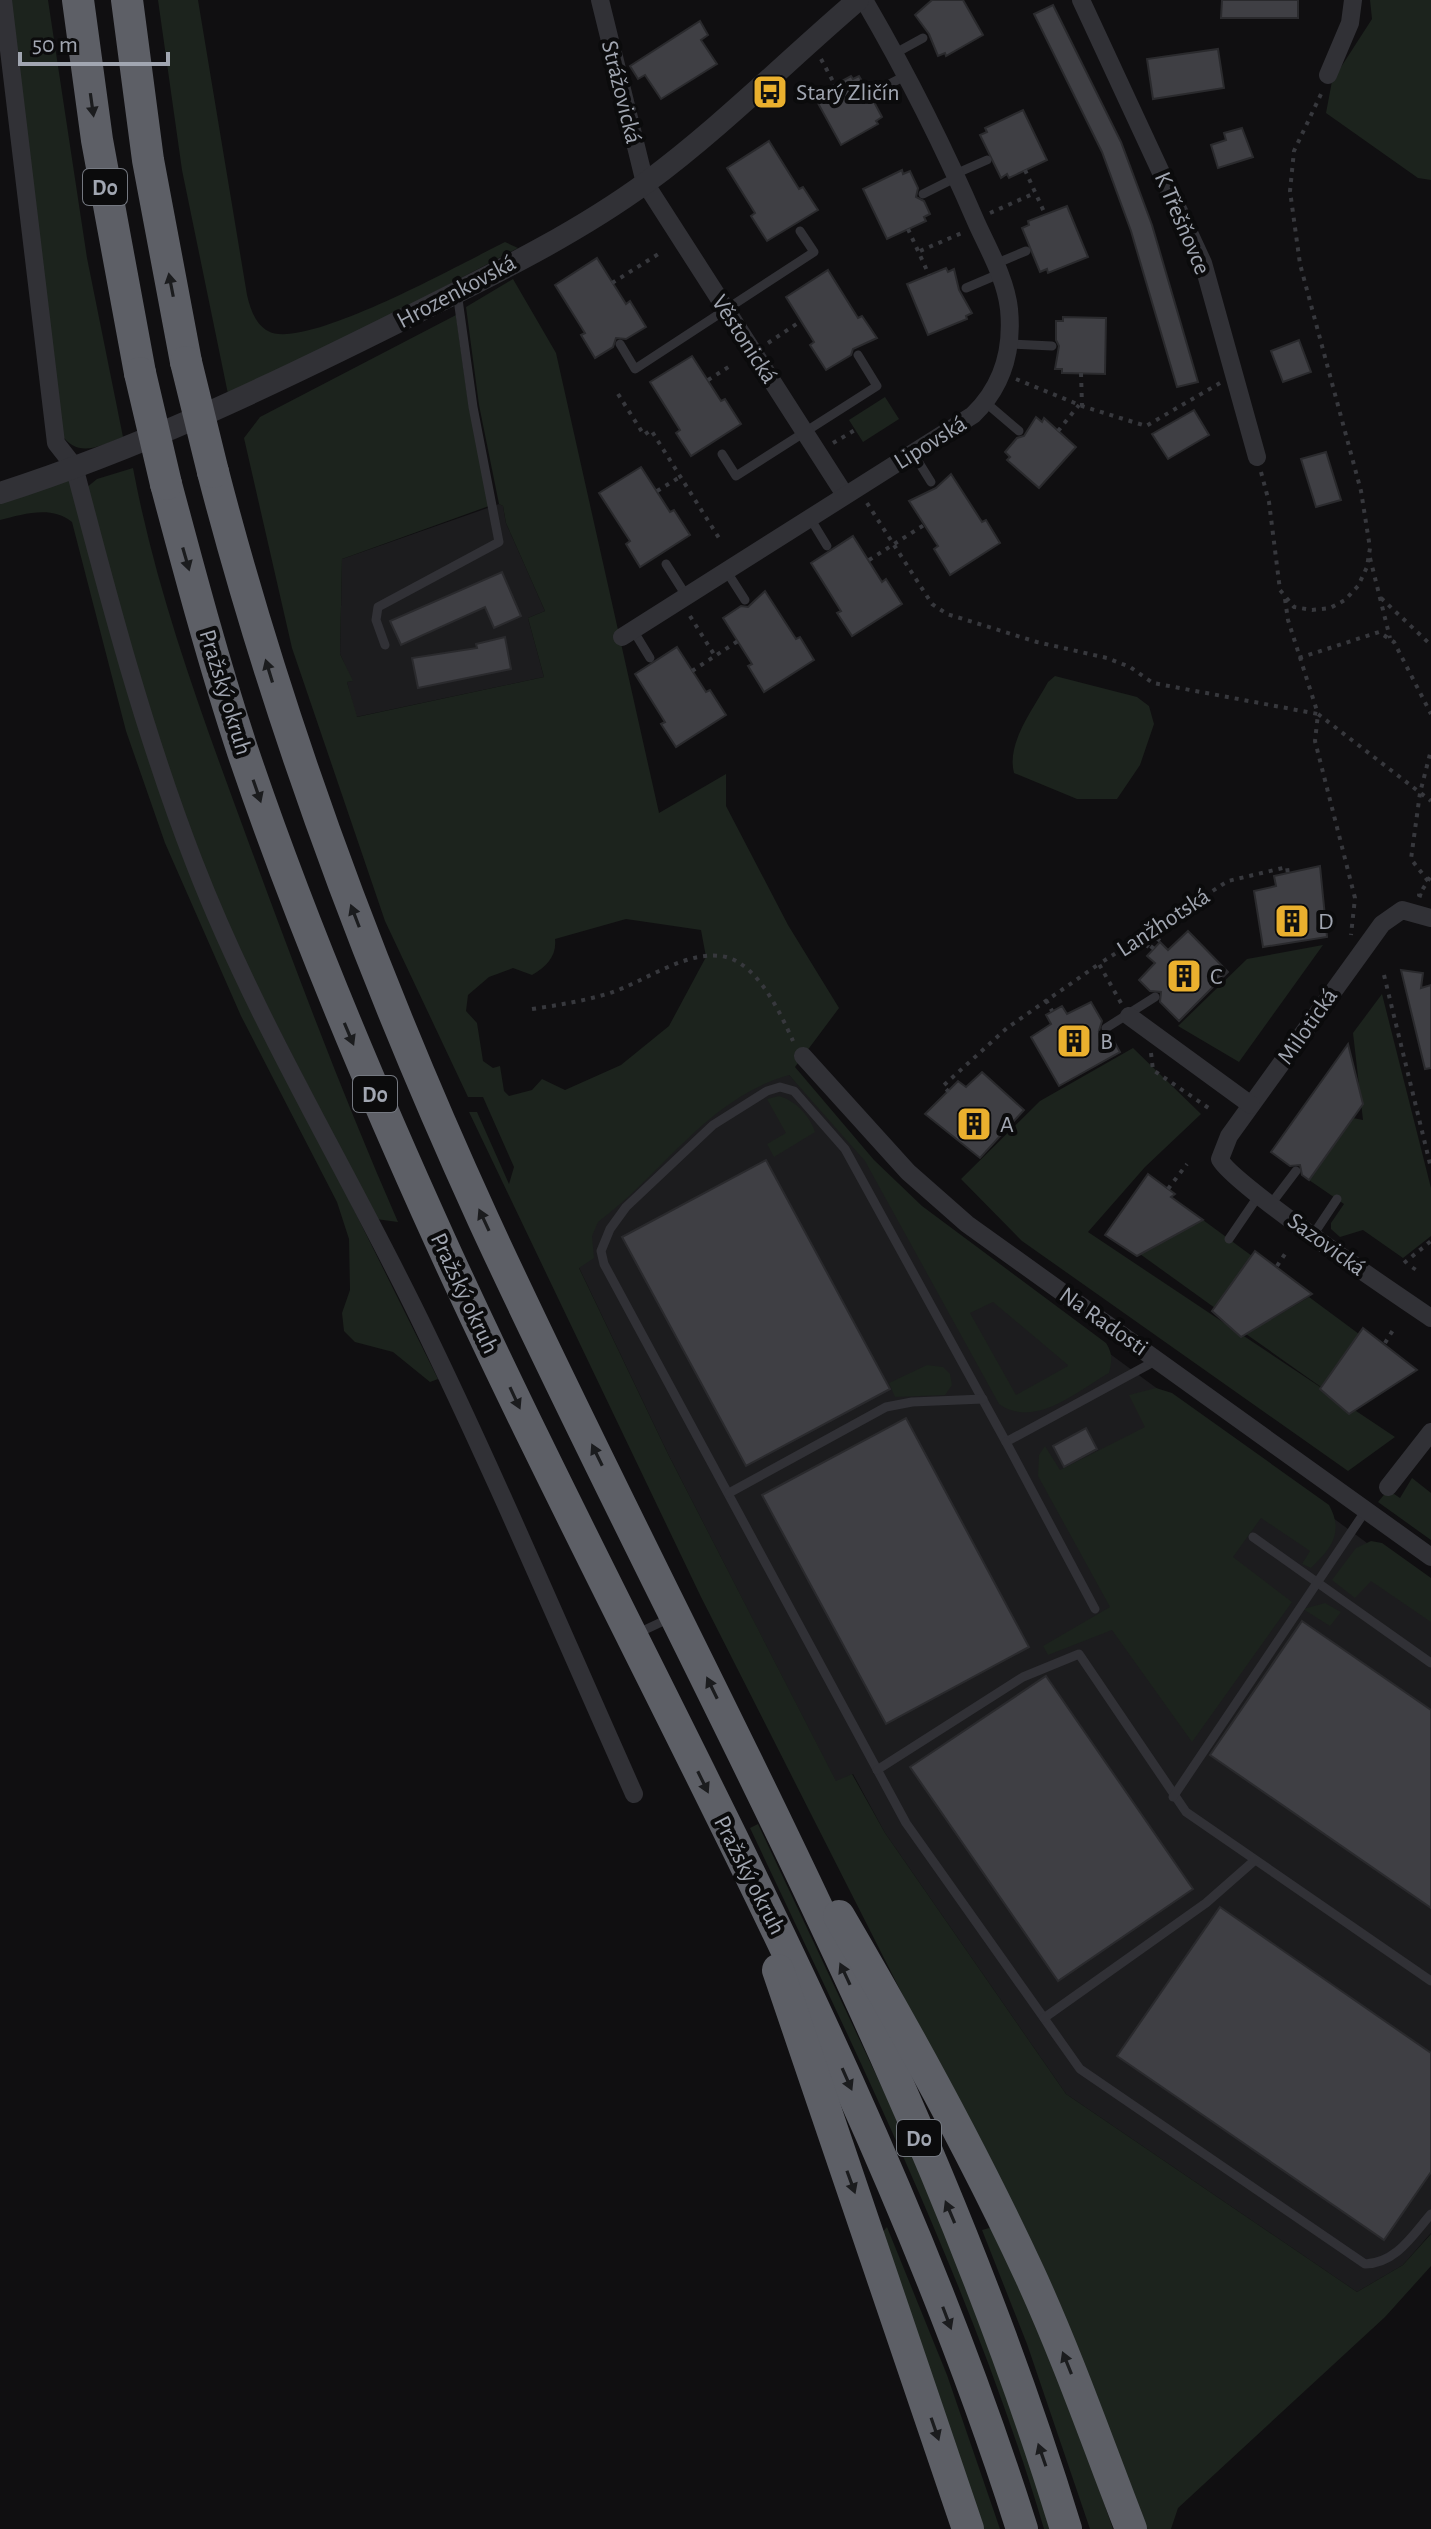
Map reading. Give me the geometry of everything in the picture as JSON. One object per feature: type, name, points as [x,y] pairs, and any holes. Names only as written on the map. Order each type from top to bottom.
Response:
[{"type":"highway","name":"Pražský okruh","points":[[78,0],[99,153],[140,373],[166,484],[242,747],[339,1008],[447,1255],[800,1976],[908,2218],[967,2369],[1022,2529]]},
{"type":"highway","name":"Pražský okruh","points":[[127,0],[148,160],[186,362],[213,472],[290,736],[384,988],[485,1224],[746,1758],[950,2213],[1026,2406],[1066,2529]]},
{"type":"highway","points":[[746,1758],[888,2001],[964,2143],[1040,2298],[1131,2529]]},
{"type":"highway","points":[[740,1857],[968,2529]]},
{"type":"highway","points":[[1095,2436],[1120,2529]]},
{"type":"street","points":[[3,0],[56,443],[74,466],[133,688],[195,864],[264,1014],[419,1319],[634,1794]]},
{"type":"street","name":"Strážovická","points":[[600,0],[645,183]]},
{"type":"street","name":"Hrozenkovská","points":[[0,493],[181,425],[280,381],[457,292],[645,183],[858,0]]},
{"type":"street","name":"Lipovská","points":[[628,634],[687,604],[727,572],[973,415],[1002,374],[1010,344],[1008,305],[997,269],[956,176],[864,0]]},
{"type":"street","name":"K Třešňovce","points":[[1081,0],[1203,263],[1257,457]]},
{"type":"street","points":[[1328,75],[1350,23],[1353,0]]},
{"type":"street","name":"Věstonická","points":[[645,183],[845,495]]},
{"type":"street","name":"Milotická","points":[[1224,1168],[1222,1149],[1382,924],[1402,910],[1427,910]]},
{"type":"street","points":[[1129,1016],[1251,1105]]},
{"type":"street","name":"Na Radosti","points":[[803,1056],[936,1199],[1431,1557]]},
{"type":"street","name":"Sazovická","points":[[1224,1168],[1431,1318]]},
{"type":"street","points":[[1388,1487],[1431,1432]]},
{"type":"lane","points":[[892,55],[923,38]]},
{"type":"lane","points":[[872,93],[905,76]]},
{"type":"lane","points":[[923,194],[987,160]]},
{"type":"lane","points":[[620,344],[635,369],[814,252],[800,231]]},
{"type":"lane","points":[[966,288],[1026,251]]},
{"type":"lane","points":[[385,645],[376,620],[378,607],[499,542],[473,407],[457,292]]},
{"type":"lane","points":[[1010,344],[1052,346]]},
{"type":"lane","points":[[722,454],[736,476],[877,386],[858,355]]},
{"type":"lane","points":[[985,402],[1019,431]]},
{"type":"lane","points":[[913,453],[931,482]]},
{"type":"lane","points":[[810,518],[827,546]]},
{"type":"lane","points":[[666,564],[687,604]]},
{"type":"lane","points":[[727,572],[745,600]]},
{"type":"lane","points":[[628,634],[650,658]]},
{"type":"lane","points":[[1106,1028],[1155,997]]},
{"type":"lane","points":[[1095,1609],[845,1149],[794,1091],[780,1087],[767,1091],[713,1125],[626,1207],[610,1229],[601,1251],[604,1264],[906,1823],[1088,2078],[1365,2264],[1380,2264],[1394,2256],[1431,2214]]},
{"type":"lane","points":[[1229,1239],[1296,1171]]},
{"type":"lane","points":[[1313,1235],[1337,1199]]},
{"type":"lane","points":[[1006,1442],[1158,1360]]},
{"type":"lane","points":[[729,1493],[886,1407],[912,1402],[983,1399]]},
{"type":"lane","points":[[1173,1797],[1366,1510]]},
{"type":"lane","points":[[1253,1537],[1431,1663]]},
{"type":"lane","points":[[631,1636],[676,1615]]},
{"type":"lane","points":[[877,1770],[1023,1677],[1079,1654],[1186,1812],[1431,1981]]},
{"type":"lane","points":[[1044,2018],[1206,1903],[1255,1860]]},
{"type":"path","points":[[823,63],[835,85]]},
{"type":"path","points":[[1328,75],[1294,151],[1290,191],[1300,264],[1361,491],[1369,555],[1390,639],[1431,714]]},
{"type":"path","points":[[1025,170],[1045,214]]},
{"type":"path","points":[[988,214],[1035,193]]},
{"type":"path","points":[[908,229],[929,275]]},
{"type":"path","points":[[920,251],[966,231]]},
{"type":"path","points":[[612,283],[660,253]]},
{"type":"path","points":[[768,343],[801,321]]},
{"type":"path","points":[[708,380],[730,366]]},
{"type":"path","points":[[1058,431],[1080,406],[1081,373]]},
{"type":"path","points":[[1014,378],[1080,406],[1146,426],[1234,374]]},
{"type":"path","points":[[618,394],[644,435],[651,430],[719,538]]},
{"type":"path","points":[[831,445],[855,430]]},
{"type":"path","points":[[1257,457],[1269,502],[1280,590],[1294,607],[1330,608],[1358,586],[1369,555]]},
{"type":"path","points":[[657,491],[680,477]]},
{"type":"path","points":[[867,502],[932,604],[947,614],[1037,642],[1107,658],[1130,667],[1153,683],[1181,691],[1318,714],[1431,801]]},
{"type":"path","points":[[869,560],[924,525]]},
{"type":"path","points":[[1285,596],[1299,658],[1318,714],[1315,741],[1355,898],[1350,949]]},
{"type":"path","points":[[1380,597],[1431,645]]},
{"type":"path","points":[[687,604],[715,656]]},
{"type":"path","points":[[1299,658],[1365,634],[1379,632],[1390,639]]},
{"type":"path","points":[[692,671],[738,641]]},
{"type":"path","points":[[1427,910],[1419,895],[1430,878],[1411,859],[1420,793],[1431,750]]},
{"type":"path","name":"Lanžhotská","points":[[1129,1016],[1099,964],[1228,881],[1287,867],[1288,874]]},
{"type":"path","points":[[1138,938],[1152,950],[1165,931],[1160,924]]},
{"type":"path","points":[[532,1009],[581,1001],[706,956],[725,957],[742,964],[756,981],[783,1018],[803,1056]]},
{"type":"path","points":[[949,1092],[943,1086],[1007,1028],[1099,964]]},
{"type":"path","points":[[1384,975],[1431,1168]]},
{"type":"path","points":[[1046,1000],[1052,1011]]},
{"type":"path","points":[[1148,1029],[1153,1070],[1213,1111]]},
{"type":"path","points":[[1168,1189],[1187,1164]]},
{"type":"path","points":[[1404,1263],[1431,1241]]},
{"type":"path","points":[[1277,1266],[1285,1254]]},
{"type":"path","points":[[1385,1343],[1393,1330]]},
{"type":"shaded area","points":[[10,0],[48,0],[87,258],[123,437],[89,448],[74,446],[61,434]]},
{"type":"shaded area","points":[[158,0],[198,0],[247,295],[254,315],[263,328],[287,334],[314,329],[385,302],[505,242],[518,248],[305,360],[228,394],[182,170]]},
{"type":"shaded area","points":[[1370,0],[1431,0],[1431,180],[1418,178],[1326,113],[1332,81],[1372,19]]},
{"type":"shaded area","points":[[513,279],[556,353],[659,813],[726,774],[726,806],[788,925],[839,1008],[795,1067],[874,1160],[922,1206],[1106,1343],[1111,1354],[1109,1373],[1055,1405],[1027,1412],[1013,1411],[999,1404],[865,1161],[789,1075],[733,1101],[687,1139],[622,1203],[598,1222],[592,1236],[594,1258],[579,1268],[668,1454],[836,1781],[852,1774],[885,1833],[1066,2094],[1357,2292],[1403,2265],[1431,2234],[1431,2266],[1385,2317],[1178,2508],[1171,2529],[1141,2529],[926,2041],[701,1597],[469,1112],[477,1112],[509,1184],[514,1167],[483,1097],[468,1097],[385,921],[292,648],[244,438],[260,417],[456,315],[469,407],[489,506],[342,559],[340,654],[353,681],[347,682],[357,717],[544,677],[528,618],[545,611],[506,523],[503,506],[499,504],[479,405],[466,307]],"holes":[[[626,919],[701,930],[706,957],[669,1026],[621,1065],[565,1090],[542,1079],[532,1090],[509,1096],[504,1091],[500,1066],[493,1068],[483,1061],[477,1023],[466,1011],[468,995],[489,977],[513,968],[532,975],[537,972],[553,955],[555,939]],[[993,1302],[1068,1365],[1068,1366],[1016,1395],[970,1313]]]},
{"type":"shaded area","points":[[885,397],[899,419],[863,442],[849,420]]},
{"type":"shaded area","points":[[133,468],[154,560],[180,650],[211,739],[318,1026],[398,1222],[376,1219],[232,937],[163,763],[86,488],[97,479]]},
{"type":"shaded area","points":[[67,479],[73,480],[217,934],[438,1379],[430,1382],[393,1352],[355,1342],[344,1331],[342,1313],[350,1290],[349,1239],[337,1202],[241,1016],[165,843],[126,731],[72,522],[46,512],[0,520],[0,503]]},
{"type":"shaded area","points":[[499,504],[503,506],[506,523],[545,611],[528,618],[544,677],[356,717],[347,682],[352,681],[340,654],[342,559]]},
{"type":"shaded area","points":[[1055,676],[1137,697],[1149,706],[1154,724],[1140,765],[1117,799],[1077,799],[1014,773],[1014,750],[1018,738],[1048,682]]},
{"type":"shaded area","points":[[1323,945],[1239,1062],[1178,1026],[1247,959]]},
{"type":"shaded area","points":[[1382,994],[1431,1188],[1431,1236],[1403,1258],[1363,1230],[1340,1237],[1331,1229],[1331,1223],[1344,1204],[1309,1180],[1353,1118],[1363,1120],[1353,1033]]},
{"type":"shaded area","points":[[720,1003],[928,1220],[1431,1590],[1431,2233],[1403,2265],[1357,2292],[1066,2094],[885,1833],[853,1774],[836,1782],[668,1454],[572,1253]]},
{"type":"shaded area","points":[[1133,1048],[1201,1114],[1145,1167],[1088,1232],[1395,1437],[1348,1471],[1022,1241],[961,1179],[1040,1101]]},
{"type":"shaded area","points":[[779,1096],[802,1110],[815,1132],[774,1157],[767,1144],[786,1133],[767,1099]]},
{"type":"shaded area","points":[[1197,1220],[1203,1220],[1252,1256],[1215,1308],[1140,1254]]},
{"type":"shaded area","points":[[1309,1297],[1359,1334],[1321,1387],[1246,1334]]},
{"type":"shaded area","points":[[927,1365],[943,1367],[950,1374],[952,1385],[945,1395],[895,1397],[889,1383]]},
{"type":"shaded area","points":[[1156,1388],[1172,1393],[1329,1505],[1335,1523],[1334,1539],[1311,1568],[1302,1564],[1310,1551],[1261,1518],[1233,1557],[1292,1602],[1192,1742],[1112,1630],[1048,1655],[1043,1646],[1110,1607],[1038,1476],[1039,1455],[1045,1446],[1060,1470],[1145,1427],[1129,1395]]},
{"type":"shaded area","points":[[1412,1478],[1431,1493],[1431,1540],[1378,1502],[1388,1490],[1400,1498]]},
{"type":"shaded area","points":[[1371,1541],[1382,1543],[1431,1578],[1431,1622],[1371,1581],[1355,1598],[1332,1580],[1356,1548]]},
{"type":"shaded area","points":[[1325,1603],[1341,1612],[1330,1626],[1303,1609]]},
{"type":"shaded area","points":[[758,1824],[895,2115],[974,2304],[1052,2529],[1044,2529],[983,2349],[948,2261],[872,2086],[750,1828]]},
{"type":"shaded area","points":[[887,2227],[947,2375],[1000,2529],[980,2529],[882,2233]]},
{"type":"shaded area","points":[[993,2227],[1053,2356],[1113,2529],[1090,2529],[1027,2344],[982,2230]]},
{"type":"building","points":[[932,0],[963,0],[983,35],[946,56],[945,53],[938,56],[929,34],[915,15]]},
{"type":"building","points":[[1222,0],[1298,0],[1298,18],[1221,18]]},
{"type":"building","points":[[1053,5],[1121,142],[1152,225],[1198,382],[1177,387],[1131,231],[1102,152],[1034,14]]},
{"type":"building","points":[[700,21],[708,35],[701,40],[717,64],[661,99],[645,75],[638,79],[630,66]]},
{"type":"building","points":[[1218,49],[1224,88],[1153,99],[1147,59]]},
{"type":"building","points":[[851,76],[853,79],[859,76],[866,88],[866,97],[873,100],[882,117],[876,121],[878,124],[841,145],[814,96]]},
{"type":"building","points":[[1023,110],[1047,160],[1009,178],[1007,174],[1001,178],[980,135],[987,132],[985,128]]},
{"type":"building","points":[[1242,128],[1253,157],[1218,168],[1211,145],[1226,140],[1224,133]]},
{"type":"building","points":[[769,141],[799,189],[803,187],[818,210],[767,241],[751,216],[755,213],[727,168]]},
{"type":"building","points":[[902,170],[903,174],[910,171],[918,188],[916,197],[924,201],[930,214],[924,217],[926,221],[887,239],[863,189]]},
{"type":"building","points":[[1067,206],[1088,257],[1048,273],[1047,269],[1040,272],[1022,228],[1029,225],[1028,221]]},
{"type":"building","points":[[597,258],[626,304],[630,301],[646,327],[626,339],[616,338],[613,347],[595,358],[581,335],[585,333],[555,285]]},
{"type":"building","points":[[946,268],[948,272],[954,269],[959,290],[972,313],[966,316],[967,319],[928,335],[907,284]]},
{"type":"building","points":[[828,270],[858,318],[862,316],[877,338],[853,349],[851,355],[826,370],[810,345],[814,342],[786,297]]},
{"type":"building","points":[[1063,317],[1106,318],[1105,374],[1062,373],[1062,369],[1055,369],[1059,346],[1056,321],[1063,321]]},
{"type":"building","points":[[1299,340],[1311,372],[1283,382],[1271,351]]},
{"type":"building","points":[[692,356],[721,401],[725,399],[741,424],[691,456],[676,433],[680,430],[650,382]]},
{"type":"building","points":[[1194,410],[1209,435],[1168,459],[1152,434]]},
{"type":"building","points":[[1036,417],[1042,422],[1044,418],[1076,447],[1039,488],[1007,460],[1010,457],[1005,452],[1017,438],[1024,436]]},
{"type":"building","points":[[1326,452],[1341,500],[1316,507],[1301,459]]},
{"type":"building","points":[[641,467],[670,512],[674,510],[690,535],[640,567],[626,544],[630,541],[599,493]]},
{"type":"building","points":[[951,474],[982,522],[986,520],[1000,543],[950,575],[934,549],[938,546],[909,501],[936,488]]},
{"type":"building","points":[[853,536],[882,582],[886,579],[902,604],[852,636],[837,613],[841,611],[811,563]]},
{"type":"building","points":[[502,572],[521,616],[494,628],[485,607],[401,645],[390,621]]},
{"type":"building","points":[[765,591],[796,639],[800,637],[814,660],[764,692],[748,666],[752,664],[723,618],[741,606],[748,607]]},
{"type":"building","points":[[505,637],[511,669],[418,688],[412,658],[477,648],[476,644]]},
{"type":"building","points":[[677,647],[706,692],[710,690],[726,715],[676,747],[661,724],[665,722],[635,674]]},
{"type":"building","name":"D","points":[[1320,866],[1327,937],[1263,947],[1254,891],[1276,886],[1274,876]]},
{"type":"building","name":"C","points":[[1188,931],[1228,972],[1179,1021],[1160,1002],[1161,992],[1150,991],[1139,980],[1155,963],[1147,956],[1160,942],[1168,950]]},
{"type":"building","points":[[1401,970],[1423,973],[1421,988],[1431,985],[1431,1068],[1425,1069]]},
{"type":"building","name":"B","points":[[1091,1002],[1102,1021],[1099,1031],[1110,1034],[1120,1052],[1059,1086],[1031,1037],[1051,1024],[1046,1015],[1062,1006],[1067,1014]]},
{"type":"building","points":[[1348,1044],[1363,1104],[1309,1180],[1302,1175],[1300,1165],[1290,1166],[1271,1152]]},
{"type":"building","name":"A","points":[[982,1072],[1024,1110],[980,1158],[925,1114],[958,1081],[966,1087]]},
{"type":"building","points":[[766,1160],[890,1389],[746,1466],[622,1237]]},
{"type":"building","points":[[1148,1174],[1175,1194],[1171,1197],[1203,1220],[1137,1256],[1105,1235]]},
{"type":"building","points":[[1255,1251],[1312,1294],[1241,1337],[1212,1311]]},
{"type":"building","points":[[1363,1328],[1417,1370],[1349,1414],[1320,1389]]},
{"type":"building","points":[[906,1418],[1029,1647],[886,1724],[762,1495]]},
{"type":"building","points":[[1086,1428],[1097,1449],[1064,1467],[1053,1446]]},
{"type":"building","points":[[1302,1621],[1431,1710],[1431,1908],[1210,1755]]},
{"type":"building","points":[[1046,1676],[1193,1889],[1058,1981],[910,1767]]},
{"type":"building","points":[[1220,1907],[1431,2053],[1431,2172],[1384,2240],[1117,2056]]},
{"type":"place","name":"Starý Zličín","points":[[770,92]]},
{"type":"place","name":"D","points":[[1292,921]]},
{"type":"place","name":"C","points":[[1184,976]]},
{"type":"place","name":"B","points":[[1074,1041]]},
{"type":"place","name":"A","points":[[974,1124]]}]
